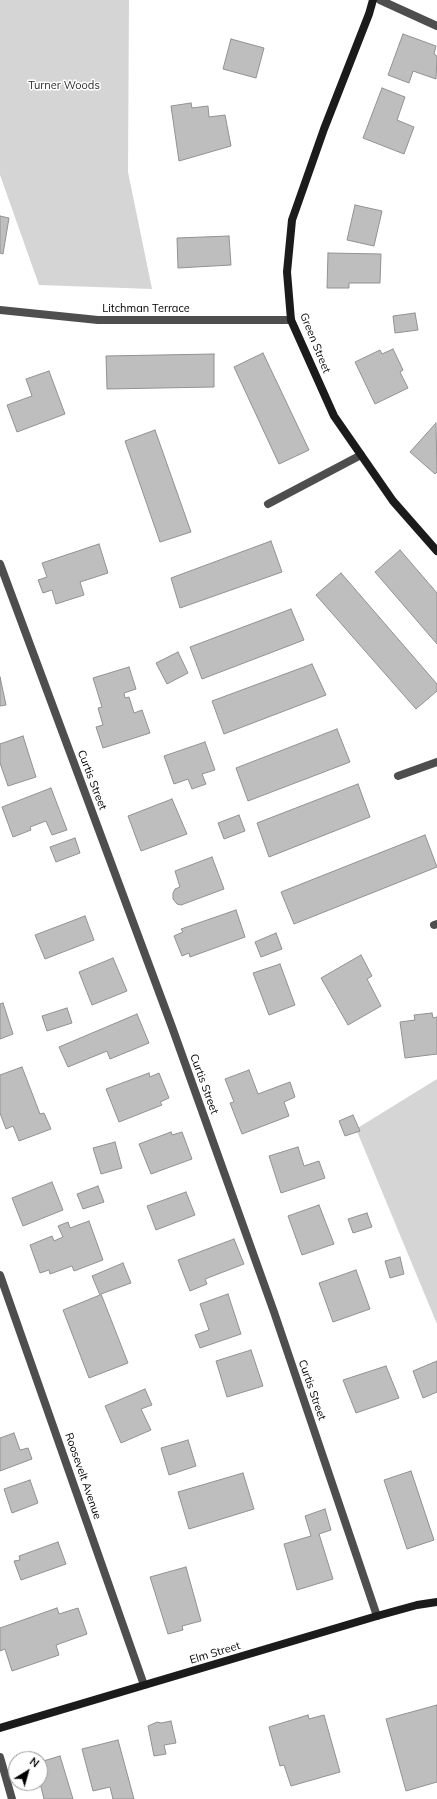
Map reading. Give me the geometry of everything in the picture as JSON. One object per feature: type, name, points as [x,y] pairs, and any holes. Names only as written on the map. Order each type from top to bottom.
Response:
[{"type":"main road","name":"Green Street","points":[[373,0],[369,14],[324,129],[292,220],[287,272],[291,320],[334,416],[393,501],[437,551]]},
{"type":"main road","name":"Elm Street","points":[[0,1728],[377,1616],[417,1605],[437,1602]]},
{"type":"street","points":[[380,0],[437,26]]},
{"type":"street","name":"Litchman Terrace","points":[[0,310],[98,320],[291,320]]},
{"type":"street","points":[[268,504],[361,455]]},
{"type":"street","name":"Curtis Street","points":[[0,564],[175,1035],[274,1312],[377,1616]]},
{"type":"street","points":[[398,776],[437,762]]},
{"type":"street","name":"Roosevelt Avenue","points":[[0,1275],[144,1685]]},
{"type":"street","points":[[0,1757],[12,1799]]},
{"type":"green space","name":"Turner Woods","points":[[0,0],[129,0],[128,172],[152,289],[39,285],[0,175]]},
{"type":"green space","points":[[437,1079],[437,1324],[356,1129]]},
{"type":"building","points":[[403,34],[436,46],[434,54],[437,56],[436,79],[413,71],[409,83],[388,75]]},
{"type":"building","points":[[231,39],[264,48],[256,78],[223,69]]},
{"type":"building","points":[[382,88],[405,97],[397,120],[414,127],[404,154],[363,138]]},
{"type":"building","points":[[191,103],[192,108],[208,106],[209,117],[225,115],[231,146],[179,161],[171,106]]},
{"type":"building","points":[[355,205],[382,211],[374,246],[347,240]]},
{"type":"building","points":[[0,216],[9,218],[3,254],[0,253]]},
{"type":"building","points":[[229,236],[231,265],[178,268],[177,238]]},
{"type":"building","points":[[328,253],[381,254],[380,283],[349,283],[349,288],[327,288]]},
{"type":"building","points":[[415,313],[418,330],[395,333],[393,316]]},
{"type":"building","points":[[393,349],[403,370],[400,372],[408,388],[375,404],[355,362],[380,350],[382,354]]},
{"type":"building","points":[[263,353],[309,450],[279,464],[234,367]]},
{"type":"building","points":[[214,354],[214,387],[107,389],[106,356]]},
{"type":"building","points":[[49,371],[65,414],[17,432],[7,405],[32,396],[26,379]]},
{"type":"building","points":[[436,423],[437,472],[435,474],[410,452]]},
{"type":"building","points":[[155,430],[191,532],[160,542],[125,441]]},
{"type":"building","points":[[271,541],[282,572],[180,608],[171,578]]},
{"type":"building","points":[[99,544],[108,573],[80,582],[84,595],[56,604],[52,590],[43,593],[38,580],[47,577],[42,563]]},
{"type":"building","points":[[400,550],[437,593],[437,644],[375,572]]},
{"type":"building","points":[[341,573],[437,684],[437,691],[416,709],[316,595]]},
{"type":"building","points":[[291,609],[304,640],[202,679],[190,647]]},
{"type":"building","points":[[178,652],[188,673],[167,684],[156,663]]},
{"type":"building","points":[[312,664],[326,695],[224,734],[212,701]]},
{"type":"building","points":[[129,667],[136,689],[124,693],[125,698],[129,697],[134,713],[142,710],[150,733],[103,748],[96,727],[103,725],[98,708],[102,707],[93,678]]},
{"type":"building","points":[[0,677],[6,705],[0,706]]},
{"type":"building","points":[[337,729],[350,762],[248,801],[236,768]]},
{"type":"building","points":[[23,736],[36,777],[8,786],[0,763],[0,744]]},
{"type":"building","points":[[205,742],[215,770],[202,774],[206,784],[192,789],[188,779],[174,784],[164,756]]},
{"type":"building","points":[[358,784],[370,817],[269,857],[257,823]]},
{"type":"building","points":[[51,788],[67,830],[52,835],[46,821],[30,827],[31,830],[13,837],[2,807]]},
{"type":"building","points":[[172,799],[187,834],[141,851],[128,816]]},
{"type":"building","points":[[239,815],[245,831],[224,839],[218,823]]},
{"type":"building","points":[[425,835],[437,867],[294,924],[281,892]]},
{"type":"building","points":[[75,838],[80,853],[56,862],[50,847]]},
{"type":"building","points":[[212,857],[224,889],[181,905],[177,904],[173,899],[173,893],[175,889],[180,887],[175,871]]},
{"type":"building","points":[[236,910],[245,937],[190,957],[189,953],[182,956],[174,936],[183,932],[181,929]]},
{"type":"building","points":[[85,916],[94,940],[45,959],[35,935]]},
{"type":"building","points":[[276,933],[282,949],[261,957],[255,942]]},
{"type":"building","points":[[361,955],[372,976],[367,979],[381,1006],[348,1025],[321,978]]},
{"type":"building","points":[[113,958],[127,991],[92,1005],[79,972]]},
{"type":"building","points":[[280,964],[295,1005],[269,1015],[253,973]]},
{"type":"building","points":[[3,1003],[13,1034],[0,1039],[0,1004]]},
{"type":"building","points":[[67,1008],[72,1023],[47,1031],[42,1016]]},
{"type":"building","points":[[432,1013],[433,1018],[437,1017],[437,1054],[405,1058],[400,1022],[415,1020],[414,1015]]},
{"type":"building","points":[[137,1014],[149,1043],[110,1059],[107,1051],[68,1067],[59,1047]]},
{"type":"building","points":[[22,1067],[40,1114],[44,1113],[51,1129],[19,1141],[13,1126],[6,1129],[0,1113],[0,1075]]},
{"type":"building","points":[[249,1070],[258,1094],[290,1082],[295,1097],[284,1102],[289,1116],[242,1134],[230,1103],[234,1102],[225,1079]]},
{"type":"building","points":[[149,1073],[150,1077],[159,1073],[169,1098],[160,1102],[162,1105],[119,1122],[106,1089]]},
{"type":"building","points":[[353,1115],[360,1131],[345,1136],[339,1121]]},
{"type":"building","points":[[171,1132],[172,1135],[182,1132],[192,1159],[151,1174],[139,1144]]},
{"type":"building","points":[[115,1142],[122,1168],[101,1174],[93,1148]]},
{"type":"building","points":[[298,1147],[304,1166],[319,1161],[325,1178],[281,1193],[269,1156]]},
{"type":"building","points":[[52,1182],[63,1210],[23,1226],[12,1198]]},
{"type":"building","points":[[98,1186],[104,1202],[83,1209],[77,1194]]},
{"type":"building","points":[[186,1192],[195,1215],[156,1230],[147,1206]]},
{"type":"building","points":[[319,1205],[334,1244],[302,1255],[288,1216]]},
{"type":"building","points":[[367,1213],[372,1227],[353,1233],[348,1219]]},
{"type":"building","points":[[89,1221],[103,1260],[74,1271],[72,1266],[50,1274],[49,1270],[40,1273],[30,1245],[52,1236],[54,1241],[63,1237],[58,1226],[68,1222],[70,1228]]},
{"type":"building","points":[[234,1239],[244,1264],[205,1279],[207,1284],[190,1291],[178,1260]]},
{"type":"building","points":[[400,1257],[404,1274],[390,1278],[385,1261]]},
{"type":"building","points":[[123,1263],[131,1283],[101,1294],[128,1363],[89,1378],[63,1310],[100,1295],[92,1276]]},
{"type":"building","points":[[356,1270],[370,1309],[333,1322],[319,1283]]},
{"type":"building","points":[[228,1294],[241,1334],[200,1348],[195,1335],[209,1330],[200,1304]]},
{"type":"building","points":[[251,1350],[263,1386],[227,1397],[216,1361]]},
{"type":"building","points":[[437,1361],[437,1392],[423,1398],[413,1371]]},
{"type":"building","points":[[386,1366],[399,1398],[356,1413],[343,1380]]},
{"type":"building","points":[[145,1389],[152,1405],[141,1409],[151,1430],[121,1443],[105,1406]]},
{"type":"building","points":[[14,1433],[20,1450],[28,1448],[32,1459],[0,1471],[0,1438]]},
{"type":"building","points":[[188,1440],[196,1466],[169,1475],[161,1448]]},
{"type":"building","points":[[411,1471],[434,1540],[407,1549],[384,1480]]},
{"type":"building","points":[[243,1473],[254,1509],[189,1529],[178,1492]]},
{"type":"building","points":[[30,1480],[38,1503],[12,1513],[4,1489]]},
{"type":"building","points":[[325,1509],[331,1530],[319,1534],[333,1579],[297,1590],[284,1544],[311,1536],[305,1516]]},
{"type":"building","points":[[58,1542],[66,1564],[21,1580],[14,1561],[20,1560],[19,1556]]},
{"type":"building","points":[[186,1567],[201,1621],[182,1626],[183,1630],[168,1634],[150,1577]]},
{"type":"building","points":[[57,1608],[59,1614],[78,1608],[87,1634],[56,1645],[59,1655],[12,1671],[5,1649],[0,1651],[0,1628]]},
{"type":"building","points":[[437,1705],[437,1782],[406,1791],[386,1719]]},
{"type":"building","points":[[308,1715],[309,1719],[324,1715],[340,1772],[291,1786],[284,1765],[280,1766],[269,1727]]},
{"type":"building","points":[[171,1721],[176,1743],[164,1745],[166,1754],[154,1756],[148,1726],[157,1722],[161,1723]]},
{"type":"building","points":[[118,1740],[134,1799],[113,1799],[110,1787],[93,1791],[82,1749]]},
{"type":"building","points":[[60,1756],[73,1799],[44,1799],[42,1791],[48,1791],[48,1760]]}]
